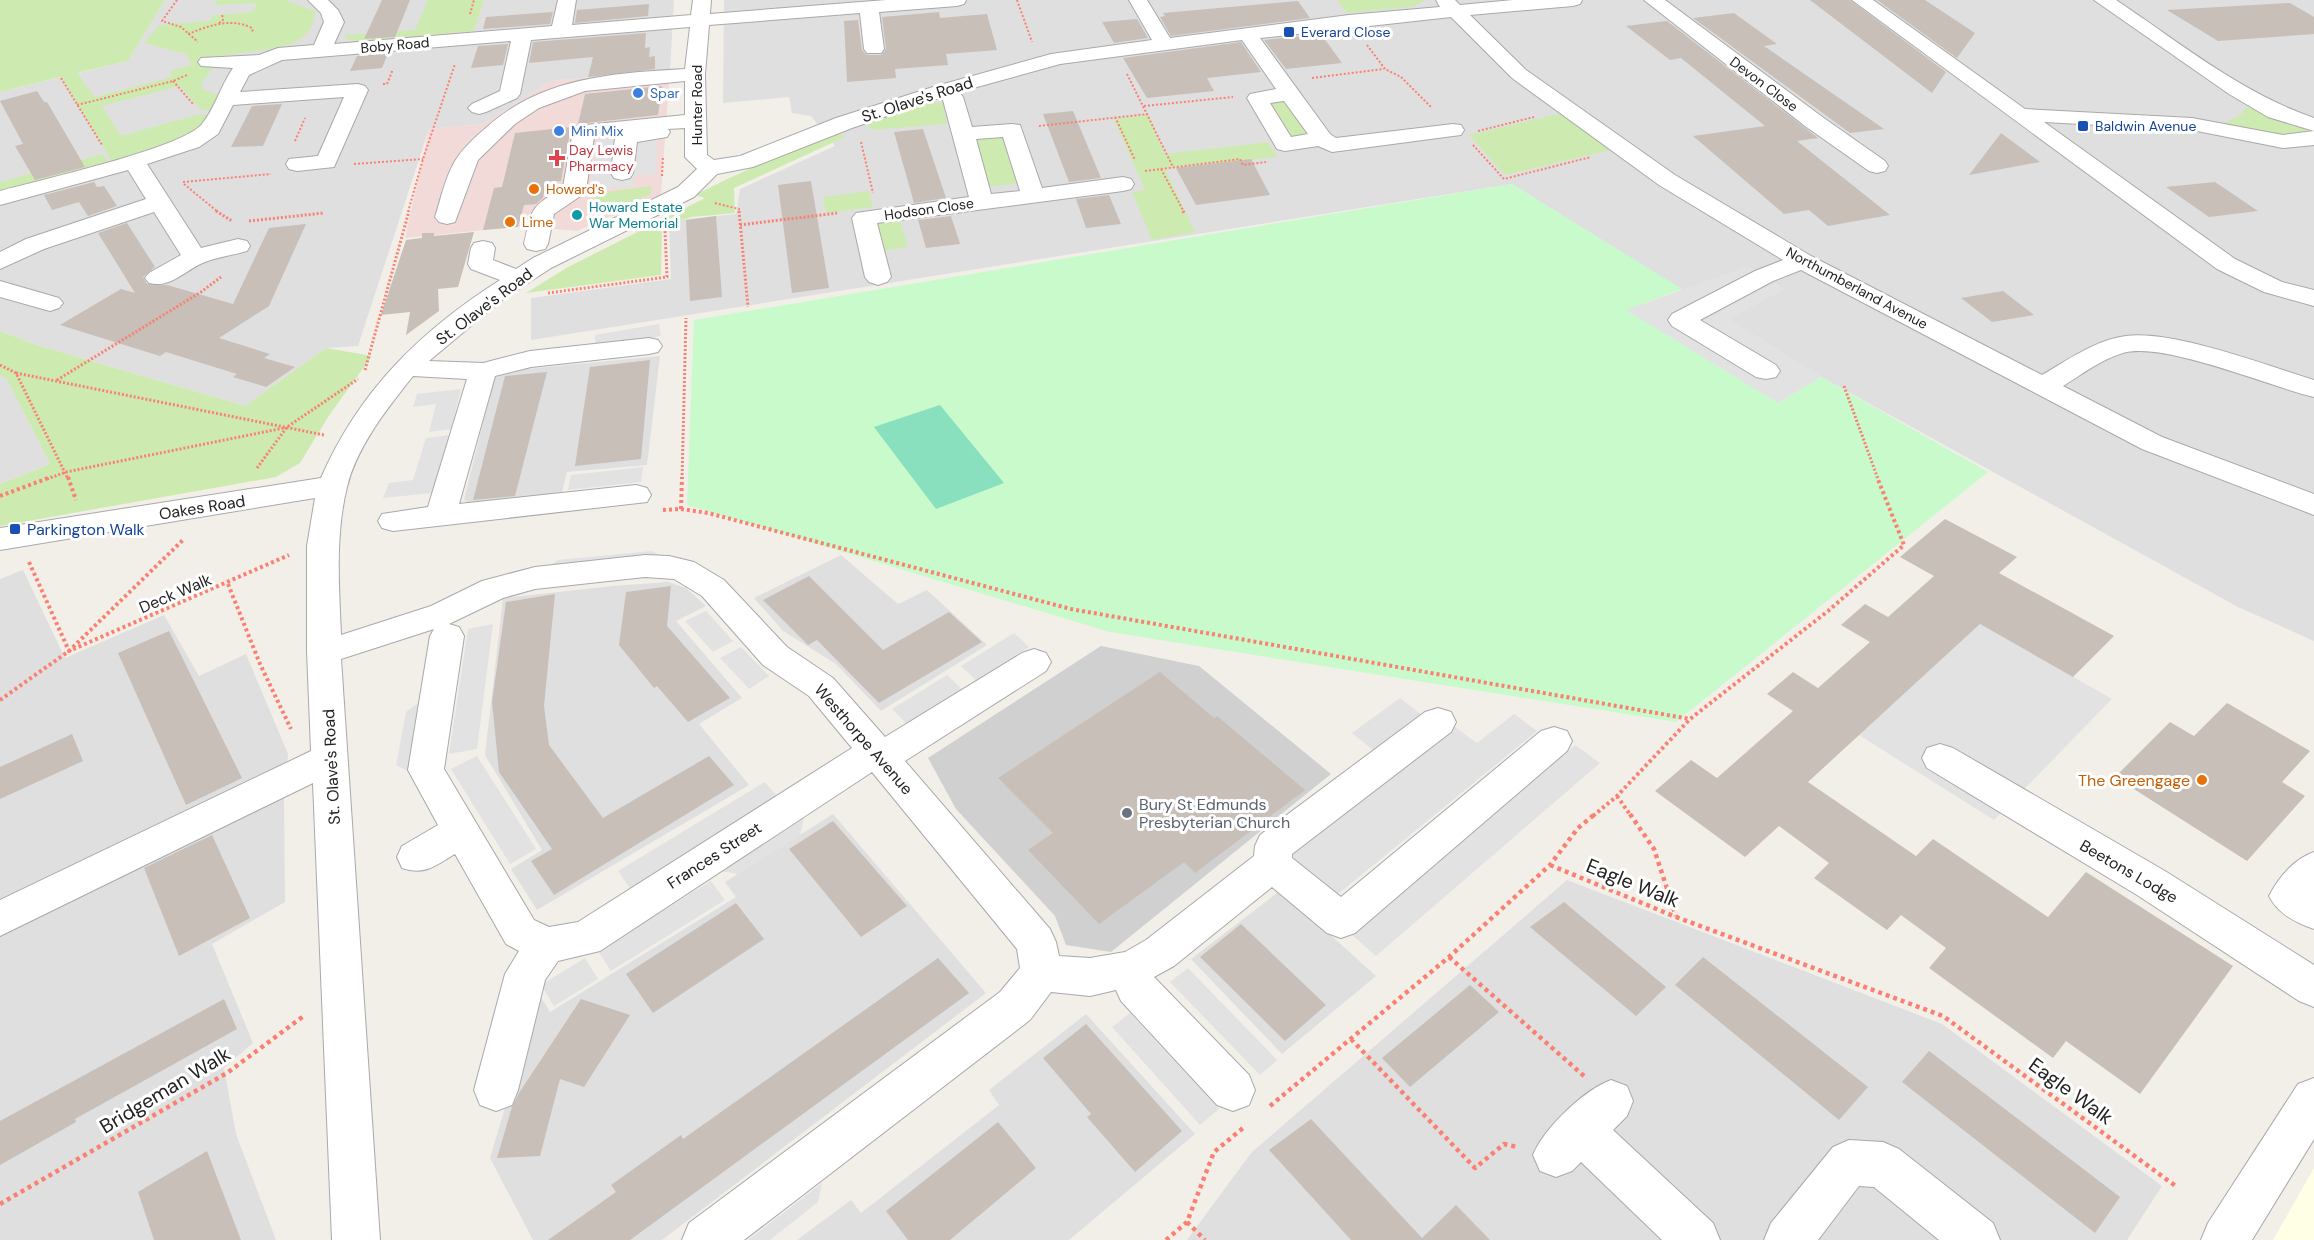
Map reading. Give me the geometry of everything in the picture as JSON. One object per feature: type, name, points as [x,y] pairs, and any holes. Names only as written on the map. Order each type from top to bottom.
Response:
[{"type":"street","points":[[316,0],[330,10],[334,22],[321,51]]},
{"type":"street","points":[[561,31],[567,0]]},
{"type":"street","name":"Hunter Road","points":[[702,0],[702,21],[695,74],[696,157],[710,168]]},
{"type":"street","name":"Boby Road","points":[[0,198],[124,164],[191,142],[210,129],[241,71],[278,54],[869,9],[957,0]]},
{"type":"street","points":[[1138,0],[1163,43]]},
{"type":"street","name":"St. Olave's Road","points":[[356,1240],[324,651],[323,546],[332,486],[348,449],[370,412],[405,368],[454,324],[528,286],[542,263],[686,192],[710,168],[745,162],[844,123],[940,91],[1039,62],[1163,43],[1349,21],[1449,6],[1573,0]]},
{"type":"street","name":"Devon Close","points":[[1653,0],[1813,121],[1877,166]]},
{"type":"street","points":[[1861,0],[2226,264],[2273,287],[2314,298]]},
{"type":"street","points":[[2103,0],[2236,90],[2276,112],[2314,125]]},
{"type":"street","name":"Northumberland Avenue","points":[[1449,6],[1519,74],[1567,109],[1667,180],[1802,261],[2152,443],[2314,505]]},
{"type":"street","points":[[869,9],[874,49]]},
{"type":"street","points":[[1247,33],[1322,139],[1332,145],[1453,130]]},
{"type":"street","points":[[478,108],[510,94],[522,34]]},
{"type":"street","points":[[208,62],[259,61]]},
{"type":"street","points":[[447,217],[467,160],[499,125],[525,108],[554,93],[577,85],[695,74]]},
{"type":"street","points":[[1285,88],[1257,98],[1285,144],[1322,139]]},
{"type":"street","points":[[226,99],[358,90],[326,162],[289,169]]},
{"type":"street","points":[[2196,125],[2220,117],[2236,105],[2236,90]]},
{"type":"street","name":"Hodson Close","points":[[940,91],[953,98],[982,202]]},
{"type":"street","points":[[2022,115],[2196,125],[2268,141],[2300,142],[2314,138]]},
{"type":"street","points":[[622,172],[626,138],[697,124]]},
{"type":"street","points":[[536,244],[543,211],[574,190],[584,131],[697,124]]},
{"type":"street","points":[[963,134],[1012,130],[1033,196]]},
{"type":"street","points":[[124,164],[160,202],[195,257]]},
{"type":"street","name":"Hodson Close","points":[[878,277],[864,218],[877,212],[1033,196],[1132,178]]},
{"type":"street","points":[[0,262],[35,244],[160,202]]},
{"type":"street","points":[[158,278],[195,257],[238,246]]},
{"type":"street","points":[[483,248],[480,264],[528,286]]},
{"type":"street","points":[[1766,371],[1681,320],[1764,276],[1802,261]]},
{"type":"street","points":[[0,289],[50,303]]},
{"type":"street","points":[[2043,386],[2114,347],[2128,343],[2159,345],[2314,389]]},
{"type":"street","points":[[405,368],[483,371],[530,359],[649,346]]},
{"type":"street","points":[[441,514],[483,371]]},
{"type":"street","name":"Oakes Road","points":[[9,538],[332,486]]},
{"type":"street","points":[[393,521],[441,514],[636,495]]},
{"type":"street","name":"Westhorpe Avenue","points":[[324,651],[361,642],[443,614],[493,589],[536,578],[645,566],[683,570],[712,588],[775,656],[806,675],[820,687],[1036,942],[1041,973]]},
{"type":"street","points":[[447,636],[426,770],[520,932],[546,945],[526,974],[496,1090]]},
{"type":"street","name":"Frances Street","points":[[546,945],[586,938],[879,754],[1034,662]]},
{"type":"street","points":[[706,1240],[1015,1006],[1041,973],[1090,977],[1132,969],[1160,953],[1272,864],[1274,846],[1438,722]]},
{"type":"street","points":[[1272,864],[1341,921],[1554,741]]},
{"type":"street","points":[[0,919],[330,758]]},
{"type":"street","name":"Beetons Lodge","points":[[1940,759],[2151,882],[2314,988]]},
{"type":"street","points":[[416,857],[461,831]]},
{"type":"street","points":[[2314,868],[2289,896],[2314,912]]},
{"type":"street","points":[[1132,969],[1136,988],[1251,1106]]},
{"type":"street","points":[[2225,1240],[2314,1099]]},
{"type":"street","points":[[1582,1129],[1696,1240]]},
{"type":"street","points":[[1788,1240],[1849,1162],[1883,1166],[1976,1240]]},
{"type":"path","points":[[77,105],[173,81],[200,70],[212,58],[204,46],[181,27],[162,21],[177,0]]},
{"type":"path","points":[[1017,0],[1039,62]]},
{"type":"path","points":[[216,25],[223,20],[222,14]]},
{"type":"path","points":[[1349,21],[1385,69],[1401,77],[1453,130],[1479,149],[1504,179],[1624,149]]},
{"type":"path","points":[[188,34],[226,22],[248,25],[252,28],[253,33]]},
{"type":"path","points":[[364,375],[423,159],[463,40]]},
{"type":"path","points":[[358,90],[387,84],[405,44]]},
{"type":"path","points":[[1285,88],[1385,69]]},
{"type":"path","points":[[1126,71],[1173,167]]},
{"type":"path","points":[[61,78],[77,105],[124,164]]},
{"type":"path","points":[[182,182],[289,169],[316,93]]},
{"type":"path","points":[[1144,106],[1250,95],[1257,98]]},
{"type":"path","points":[[1453,130],[1470,133],[1567,109]]},
{"type":"path","points":[[1012,130],[1148,114]]},
{"type":"path","points":[[1115,117],[1132,178],[1173,167],[1240,159],[1243,165],[1266,162]]},
{"type":"path","points":[[666,131],[661,184],[663,191],[674,198]]},
{"type":"path","points":[[740,225],[877,212],[858,133]]},
{"type":"path","points":[[326,162],[339,165],[423,159]]},
{"type":"path","points":[[1161,169],[1184,213]]},
{"type":"path","points":[[708,201],[739,209],[748,308]]},
{"type":"path","points":[[247,221],[324,213]]},
{"type":"path","points":[[528,286],[667,277],[665,225]]},
{"type":"path","points":[[686,318],[681,509],[708,513],[1071,609],[1690,719]]},
{"type":"path","points":[[0,365],[16,373],[329,436]]},
{"type":"path","points":[[0,496],[66,471],[287,427],[371,370]]},
{"type":"path","points":[[16,373],[66,471],[85,526]]},
{"type":"path","points":[[1166,1240],[1187,1222],[1214,1152],[1251,1106],[1350,1039],[1449,957],[1550,865],[1578,828],[1617,796],[1690,719],[1828,611],[1904,545],[1892,519],[1844,386]]},
{"type":"path","name":"Deck Walk","points":[[0,700],[69,651],[226,503],[287,427]]},
{"type":"path","points":[[9,538],[69,651]]},
{"type":"path","name":"Deck Walk","points":[[69,651],[228,584],[290,555]]},
{"type":"path","points":[[228,584],[260,664],[295,737]]},
{"type":"path","points":[[1617,796],[1654,849],[1676,917]]},
{"type":"path","name":"Eagle Walk","points":[[1550,865],[1676,917],[1943,1016],[2177,1187]]},
{"type":"path","points":[[1350,1039],[1475,1168],[1504,1144],[1582,1129],[1449,957]]},
{"type":"path","name":"Bridgeman Walk","points":[[0,1204],[227,1073],[299,1018],[342,996]]},
{"type":"path","points":[[1187,1222],[1205,1240]]},
{"type":"shaded area","points":[[165,0],[674,0],[670,70],[551,81],[484,124],[429,129],[358,346],[326,348],[245,406],[37,345],[0,331],[0,92],[128,61]]},
{"type":"shaded area","points":[[724,0],[2314,0],[2314,641],[2238,607],[1821,377],[1512,184],[531,340],[531,298],[671,279],[669,221],[736,214],[740,189],[835,146],[811,116],[792,113],[789,97],[723,103]]},
{"type":"shaded area","points":[[670,70],[661,194],[577,231],[525,226],[405,238],[429,129],[484,124],[551,81]]},
{"type":"shaded area","points":[[657,132],[656,174],[634,176],[634,186],[590,190],[597,134]]},
{"type":"shaded area","points":[[1748,266],[1785,289],[1729,319],[1821,377],[1778,403],[1626,310]]},
{"type":"shaded area","points":[[659,324],[661,336],[596,347],[595,335]]},
{"type":"shaded area","points":[[660,356],[647,465],[567,472],[561,496],[474,505],[464,500],[494,379],[506,371]]},
{"type":"shaded area","points":[[0,375],[7,378],[50,464],[0,484]]},
{"type":"shaded area","points":[[461,389],[451,429],[429,432],[436,404],[413,407],[417,394]]},
{"type":"shaded area","points":[[450,435],[432,493],[383,498],[389,483],[413,480],[426,438]]},
{"type":"shaded area","points":[[643,467],[641,482],[568,490],[571,475]]},
{"type":"shaded area","points":[[652,551],[661,556],[548,567],[558,560]]},
{"type":"shaded area","points":[[841,555],[898,604],[927,590],[987,645],[881,711],[836,664],[783,631],[754,598]]},
{"type":"shaded area","points":[[23,570],[65,658],[164,615],[199,676],[246,654],[288,754],[284,798],[285,902],[212,944],[253,1043],[224,1068],[236,1134],[276,1240],[0,1240],[0,579]]},
{"type":"shaded area","points":[[668,582],[686,588],[706,606],[676,621],[742,698],[699,724],[749,785],[537,910],[511,869],[542,850],[485,755],[503,598]]},
{"type":"shaded area","points":[[706,611],[733,641],[713,652],[685,621]]},
{"type":"shaded area","points":[[493,624],[477,749],[449,754],[468,629]]},
{"type":"shaded area","points":[[1980,624],[2112,699],[1994,820],[1859,735]]},
{"type":"shaded area","points":[[1014,633],[1029,647],[976,680],[961,666]]},
{"type":"shaded area","points":[[1101,646],[1199,666],[1331,774],[1111,952],[1066,945],[1055,916],[956,809],[928,758]]},
{"type":"shaded area","points":[[741,647],[769,676],[749,689],[720,658]]},
{"type":"shaded area","points":[[947,675],[962,689],[907,724],[892,709]]},
{"type":"shaded area","points":[[1400,698],[1422,715],[1374,751],[1352,733]]},
{"type":"shaded area","points":[[418,703],[408,771],[396,765],[406,712]]},
{"type":"shaded area","points":[[1514,714],[1537,731],[1332,899],[1287,858],[1455,727],[1477,743]]},
{"type":"shaded area","points":[[1575,745],[1600,763],[1376,956],[1351,934]]},
{"type":"shaded area","points":[[477,756],[536,849],[510,864],[451,769]]},
{"type":"shaded area","points":[[765,782],[780,800],[632,891],[618,871]]},
{"type":"shaded area","points":[[833,814],[986,993],[662,1240],[533,1240],[490,1158],[539,994],[550,1012],[736,897],[725,882]]},
{"type":"shaded area","points":[[804,818],[800,835],[738,874],[720,871]]},
{"type":"shaded area","points":[[1567,880],[1942,1024],[2162,1186],[2127,1240],[1187,1240],[1251,1153]]},
{"type":"shaded area","points":[[711,881],[725,900],[611,971],[598,951]]},
{"type":"shaded area","points":[[1281,890],[1376,976],[1282,1054],[1191,959]]},
{"type":"shaded area","points":[[585,958],[598,979],[554,1006],[541,985]]},
{"type":"shaded area","points":[[1188,968],[1277,1060],[1260,1075],[1170,982]]},
{"type":"shaded area","points":[[1130,1013],[1219,1109],[1200,1125],[1112,1027]]},
{"type":"shaded area","points":[[1086,1014],[1195,1134],[1069,1240],[797,1240],[851,1200],[861,1213],[994,1109],[999,1105],[989,1090]]},
{"type":"shaded area","points":[[2314,1168],[2314,1240],[2273,1240]]},
{"type":"shaded area","points":[[822,1183],[818,1202],[770,1240],[748,1240]]},
{"type":"green space","points":[[0,0],[165,0],[128,61],[77,73],[95,97],[172,77],[169,71],[192,65],[186,54],[144,43],[159,25],[210,21],[214,15],[252,12],[258,3],[214,5],[217,0],[284,0],[315,11],[312,25],[305,35],[294,42],[267,50],[223,55],[203,61],[216,64],[201,84],[202,89],[218,95],[210,110],[201,110],[180,86],[102,106],[121,136],[196,115],[209,114],[202,128],[190,138],[113,163],[61,77],[0,92]]},
{"type":"green space","points":[[428,0],[484,0],[474,31],[358,41],[347,39],[344,35],[415,30]]},
{"type":"green space","points":[[1337,0],[1426,0],[1412,7],[1347,13]]},
{"type":"green space","points":[[1286,99],[1311,136],[1290,138],[1266,101]]},
{"type":"green space","points":[[929,102],[943,103],[947,124],[871,130],[867,123]]},
{"type":"green space","points":[[2245,108],[2260,109],[2314,132],[2292,136],[2225,127],[2224,123],[2242,114]]},
{"type":"green space","points":[[1562,113],[1611,150],[1505,175],[1469,135]]},
{"type":"green space","points":[[1148,115],[1165,154],[1268,142],[1277,157],[1165,169],[1195,232],[1152,240],[1132,192],[1145,190],[1114,119]]},
{"type":"green space","points":[[838,133],[845,137],[734,188],[735,213],[692,217],[662,225],[661,275],[526,293],[568,267],[705,198],[695,195],[766,162]]},
{"type":"green space","points":[[1004,134],[1022,183],[987,187],[971,137]]},
{"type":"green space","points":[[103,154],[110,165],[0,195],[0,182]]},
{"type":"green space","points":[[1512,184],[1682,289],[1627,310],[1778,403],[1821,377],[1988,472],[1676,722],[1110,632],[687,505],[694,320]]},
{"type":"green space","points":[[651,186],[651,194],[611,211],[591,194]]},
{"type":"green space","points":[[869,191],[873,207],[826,213],[823,197]]},
{"type":"green space","points":[[900,220],[908,247],[882,251],[875,223]]},
{"type":"green space","points":[[0,331],[37,345],[245,406],[326,348],[372,356],[330,414],[300,463],[276,477],[0,526],[0,484],[50,464],[7,379],[0,375]]},
{"type":"green space","points":[[940,405],[1004,483],[936,509],[874,427]]},
{"type":"building","points":[[382,0],[410,0],[395,37],[364,39]]},
{"type":"building","points":[[1810,0],[1850,0],[1946,72],[1932,93]]},
{"type":"building","points":[[1877,0],[1925,0],[1975,33],[1957,58]]},
{"type":"building","points":[[1298,1],[1310,18],[1171,36],[1160,17],[1165,16],[1163,13]]},
{"type":"building","points":[[2290,3],[2314,17],[2314,34],[2218,41],[2167,10]]},
{"type":"building","points":[[649,4],[648,16],[575,23],[577,10]]},
{"type":"building","points":[[553,12],[550,24],[483,29],[486,17]]},
{"type":"building","points":[[939,12],[940,18],[987,14],[997,50],[946,54],[948,65],[895,69],[896,78],[847,82],[844,21],[858,20],[862,50],[867,55],[881,55],[886,49],[882,17]]},
{"type":"building","points":[[1734,13],[1777,44],[1764,46],[1884,129],[1850,133],[1693,18]]},
{"type":"building","points":[[1137,19],[1148,38],[1114,43],[1102,22]]},
{"type":"building","points":[[1667,21],[1818,138],[1797,141],[1890,215],[1828,226],[1809,210],[1784,214],[1693,136],[1765,126],[1681,58],[1670,60],[1626,26]]},
{"type":"building","points":[[646,33],[645,48],[650,47],[649,57],[655,56],[655,69],[588,77],[593,57],[529,63],[533,42]]},
{"type":"building","points":[[1321,34],[1342,63],[1286,69],[1264,40]]},
{"type":"building","points":[[1241,42],[1261,72],[1207,78],[1214,91],[1147,98],[1123,58]]},
{"type":"building","points":[[508,44],[503,65],[471,68],[478,46]]},
{"type":"building","points":[[388,53],[382,68],[350,71],[357,56]]},
{"type":"building","points":[[662,86],[658,115],[578,124],[585,94]]},
{"type":"building","points":[[37,91],[44,102],[47,102],[85,167],[35,180],[15,146],[23,144],[0,101]]},
{"type":"building","points":[[282,104],[263,146],[231,147],[252,106]]},
{"type":"building","points":[[1073,111],[1101,178],[1069,182],[1043,114]]},
{"type":"building","points":[[571,127],[561,181],[546,183],[543,198],[536,204],[524,205],[518,227],[483,230],[494,188],[502,187],[515,133]]},
{"type":"building","points":[[923,129],[946,198],[914,203],[894,132]]},
{"type":"building","points":[[2001,133],[2040,162],[1969,175]]},
{"type":"building","points":[[1251,159],[1270,195],[1196,205],[1176,168]]},
{"type":"building","points":[[811,181],[829,288],[792,293],[778,185]]},
{"type":"building","points":[[94,182],[97,187],[104,186],[117,206],[88,216],[79,202],[52,210],[44,195]]},
{"type":"building","points":[[2215,182],[2258,211],[2209,217],[2166,187]]},
{"type":"building","points":[[1109,195],[1121,224],[1086,228],[1076,199]]},
{"type":"building","points":[[716,216],[722,297],[690,301],[686,220]]},
{"type":"building","points":[[951,216],[960,244],[926,248],[918,220]]},
{"type":"building","points":[[127,223],[155,267],[143,277],[147,284],[167,285],[233,304],[269,228],[306,224],[269,306],[219,338],[270,354],[264,358],[295,367],[266,387],[233,377],[237,374],[166,352],[160,356],[60,325],[121,289],[135,293],[98,233]]},
{"type":"building","points":[[474,232],[458,287],[438,289],[439,311],[406,335],[410,312],[381,315],[406,240],[422,238],[422,233],[434,233],[434,236]]},
{"type":"building","points":[[2003,291],[2034,315],[1992,322],[1961,298]]},
{"type":"building","points":[[650,360],[641,459],[575,466],[590,367]]},
{"type":"building","points":[[547,372],[515,496],[473,500],[505,376]]},
{"type":"building","points":[[1945,519],[2017,557],[1999,573],[2114,636],[2073,677],[1980,624],[1808,782],[1916,856],[1933,839],[2048,917],[2086,872],[2233,966],[2140,1094],[2066,1041],[2053,1058],[1929,968],[1946,948],[1901,915],[1887,930],[1814,878],[1829,863],[1779,826],[1745,857],[1655,791],[1691,760],[1717,778],[1793,711],[1767,694],[1793,672],[1818,688],[1870,642],[1841,625],[1865,604],[1888,617],[1934,576],[1900,557]]},
{"type":"building","points":[[809,576],[883,650],[949,612],[982,642],[879,703],[817,640],[808,645],[763,600]]},
{"type":"building","points":[[671,586],[667,626],[730,698],[688,722],[657,686],[654,688],[619,645],[626,592]]},
{"type":"building","points":[[555,594],[544,706],[549,745],[603,818],[709,756],[734,785],[554,895],[531,861],[552,849],[499,772],[492,702],[506,602]]},
{"type":"building","points":[[169,631],[242,778],[186,805],[118,653]]},
{"type":"building","points":[[1160,672],[1214,718],[1217,716],[1305,790],[1195,873],[1184,862],[1099,924],[1028,850],[1053,833],[998,778]]},
{"type":"building","name":"The Greengage","points":[[2227,703],[2310,751],[2282,782],[2305,796],[2247,861],[2115,777],[2170,722],[2194,736]]},
{"type":"building","points":[[72,734],[83,761],[0,799],[0,767]]},
{"type":"building","points":[[833,821],[907,906],[861,937],[789,849]]},
{"type":"building","points":[[212,835],[250,918],[179,956],[144,868]]},
{"type":"building","points":[[1564,902],[1666,987],[1636,1016],[1530,927]]},
{"type":"building","points":[[736,903],[764,939],[653,1013],[626,974]]},
{"type":"building","points":[[1241,924],[1326,1005],[1285,1041],[1200,957]]},
{"type":"building","points":[[1703,957],[1868,1087],[1839,1120],[1675,985]]},
{"type":"building","points":[[938,958],[969,993],[630,1240],[548,1240],[616,1192],[611,1185],[681,1135],[683,1139]]},
{"type":"building","points":[[1470,985],[1499,1012],[1410,1087],[1382,1058]]},
{"type":"building","points":[[224,999],[237,1029],[75,1119],[76,1122],[0,1165],[0,1121]]},
{"type":"building","points":[[581,999],[630,1015],[584,1087],[560,1079],[540,1156],[497,1158],[512,1107],[519,1093]]},
{"type":"building","points":[[1086,1024],[1182,1131],[1135,1172],[1087,1117],[1091,1114],[1043,1058]]},
{"type":"building","points":[[1929,1051],[2120,1197],[2095,1233],[1902,1082]]},
{"type":"building","points":[[1311,1119],[1422,1238],[1456,1205],[1490,1240],[1351,1240],[1269,1150]]},
{"type":"building","points":[[998,1122],[1036,1168],[950,1240],[908,1240],[886,1211]]},
{"type":"building","points":[[207,1151],[241,1240],[154,1240],[138,1192]]},
{"type":"place","name":"Everard Close","points":[[1289,32]]},
{"type":"place","name":"Spar","points":[[638,93]]},
{"type":"place","name":"Baldwin Avenue","points":[[2083,126]]},
{"type":"place","name":"Mini Mix","points":[[559,131]]},
{"type":"place","name":"Day Lewis Pharmacy","points":[[557,158]]},
{"type":"place","name":"Howard's","points":[[534,189]]},
{"type":"place","name":"Howard Estate War Memorial","points":[[577,215]]},
{"type":"place","name":"Lime","points":[[510,222]]},
{"type":"place","name":"Parkington Walk","points":[[15,529]]},
{"type":"place","name":"The Greengage","points":[[2202,780]]},
{"type":"place","name":"Bury St Edmunds Presbyterian Church","points":[[1127,813]]}]
